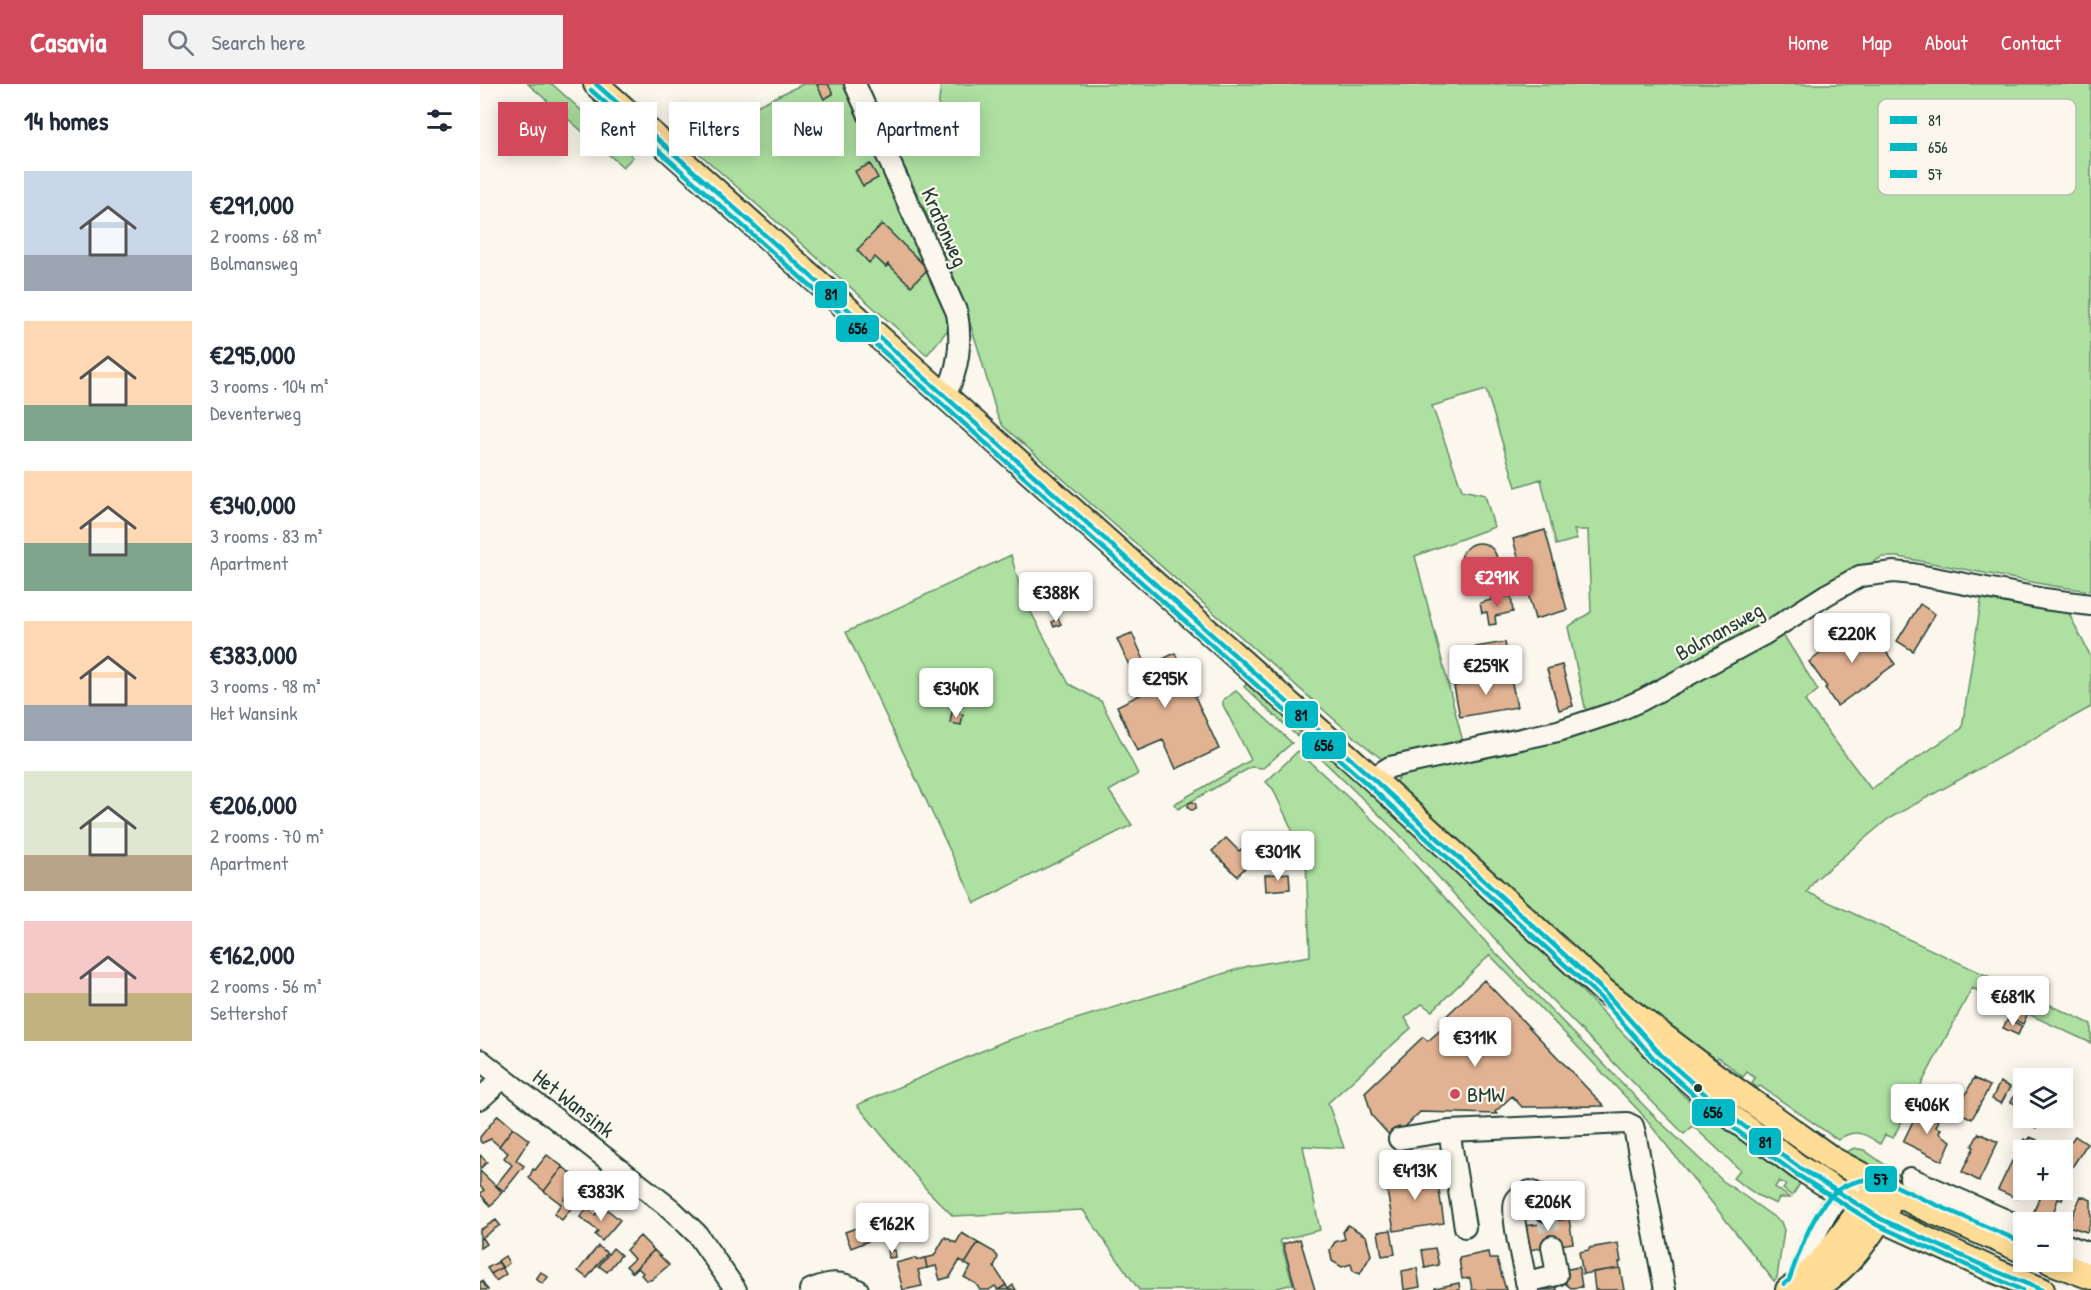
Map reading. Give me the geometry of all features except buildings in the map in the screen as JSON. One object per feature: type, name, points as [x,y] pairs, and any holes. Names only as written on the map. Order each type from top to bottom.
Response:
[{"type":"main road","points":[[596,84],[1372,778],[1605,992],[1662,1056],[1725,1112],[1800,1168],[1862,1207],[1993,1270],[2042,1290]]},
{"type":"main road","points":[[1605,992],[1832,1159],[1894,1185],[2013,1245]]},
{"type":"main road","points":[[1799,1289],[1843,1269],[1856,1255],[1862,1207],[1894,1185]]},
{"type":"main road","points":[[2073,1270],[2091,1277]]},
{"type":"street","name":"Kratonweg","points":[[855,84],[957,313],[958,356],[955,372],[945,395]]},
{"type":"street","name":"Bolmansweg","points":[[1372,778],[1389,767],[1558,731],[1613,713],[1763,635],[1860,576],[1894,572],[1913,574],[2044,599],[2091,605]]},
{"type":"street","name":"Het Wansink","points":[[480,1060],[671,1209],[697,1234],[736,1290]]},
{"type":"street","points":[[480,1099],[503,1078]]},
{"type":"street","points":[[1399,1139],[1449,1131],[1627,1123],[1633,1126],[1665,1290]]},
{"type":"street","points":[[1449,1131],[1465,1227]]},
{"type":"street","points":[[1799,1289],[1803,1263],[1828,1212],[1862,1207],[1894,1185],[2013,1224]]},
{"type":"street","points":[[1546,1211],[1537,1193],[1530,1191],[1515,1201],[1515,1215],[1527,1286],[1557,1275],[1552,1246]]},
{"type":"street","points":[[2073,1247],[2091,1254]]},
{"type":"street","points":[[810,1290],[839,1282],[858,1290]]},
{"type":"green space","points":[[528,84],[552,84],[580,109],[580,129],[568,119],[568,102],[549,102]]},
{"type":"green space","points":[[803,84],[848,84],[856,102],[856,156],[881,156],[956,320],[927,355],[702,156],[760,156],[760,104]]},
{"type":"green space","points":[[941,84],[2091,84],[2091,591],[1899,557],[1882,557],[1651,686],[1586,712],[1568,627],[1591,612],[1588,530],[1574,530],[1577,539],[1556,545],[1541,479],[1516,487],[1486,390],[1432,406],[1462,490],[1485,495],[1494,527],[1415,556],[1463,742],[1383,760],[1003,426],[997,415],[958,287],[899,156],[980,156],[980,102],[939,102]]},
{"type":"green space","points":[[610,156],[633,157],[623,167]]},
{"type":"green space","points":[[1011,555],[1022,595],[1069,684],[1101,701],[1138,774],[1109,791],[1132,825],[975,903],[846,632]]},
{"type":"green space","points":[[1982,594],[2065,606],[2091,657],[2091,707],[1888,819],[1815,880],[1807,892],[2091,1024],[2091,1043],[1972,988],[1893,1138],[1885,1135],[1880,1144],[1859,1133],[1849,1134],[1838,1140],[1760,1086],[1757,1088],[1752,1083],[1755,1078],[1747,1072],[1743,1077],[1718,1057],[1716,1059],[1671,1031],[1614,983],[1397,786],[1396,781],[1402,775],[1589,729],[1781,631],[1818,690],[1805,701],[1871,789],[1962,728]]},
{"type":"green space","points":[[1246,684],[1300,731],[1297,736],[1244,687]]},
{"type":"green space","points":[[1236,691],[1292,743],[1263,768],[1251,767],[1178,809],[1174,804],[1251,760],[1223,705],[1223,700]]},
{"type":"green space","points":[[1311,740],[1552,960],[1684,1096],[1800,1184],[1792,1196],[1783,1189],[1786,1185],[1779,1181],[1775,1187],[1790,1198],[1779,1198],[1776,1204],[1757,1195],[1733,1178],[1740,1170],[1693,1126],[1684,1134],[1541,989],[1399,834],[1305,743]]},
{"type":"green space","points":[[1298,751],[1380,827],[1493,950],[1655,1117],[1723,1181],[1781,1222],[1784,1230],[1777,1278],[1774,1281],[1641,1113],[1490,955],[1432,1011],[1422,1004],[1405,1018],[1411,1028],[1328,1103],[1344,1148],[1303,1146],[1320,1230],[1280,1240],[1293,1284],[1270,1290],[1139,1290],[1083,1210],[953,1216],[927,1190],[857,1105],[1005,1041],[1248,966],[1310,956],[1306,860],[1273,789],[1266,782]]},
{"type":"green space","points":[[1854,1148],[1864,1150],[1908,1181],[1998,1233],[1845,1153]]},
{"type":"tunnel","points":[[1546,1211],[1552,1246]]},
{"type":"transit line","name":"81","points":[[596,84],[1372,778],[1605,992],[1662,1056],[1725,1112],[1800,1168],[1881,1219],[2042,1290]]},
{"type":"transit line","name":"656","points":[[591,90],[1367,784],[1600,997],[1656,1061],[1720,1118],[1796,1174],[1877,1225],[2022,1290]]},
{"type":"transit line","name":"57","points":[[1784,1284],[1789,1280],[1803,1243],[1823,1205],[1841,1188],[1877,1177],[2013,1238]]},
{"type":"place","name":"BMW","points":[[1455,1094]]}]
